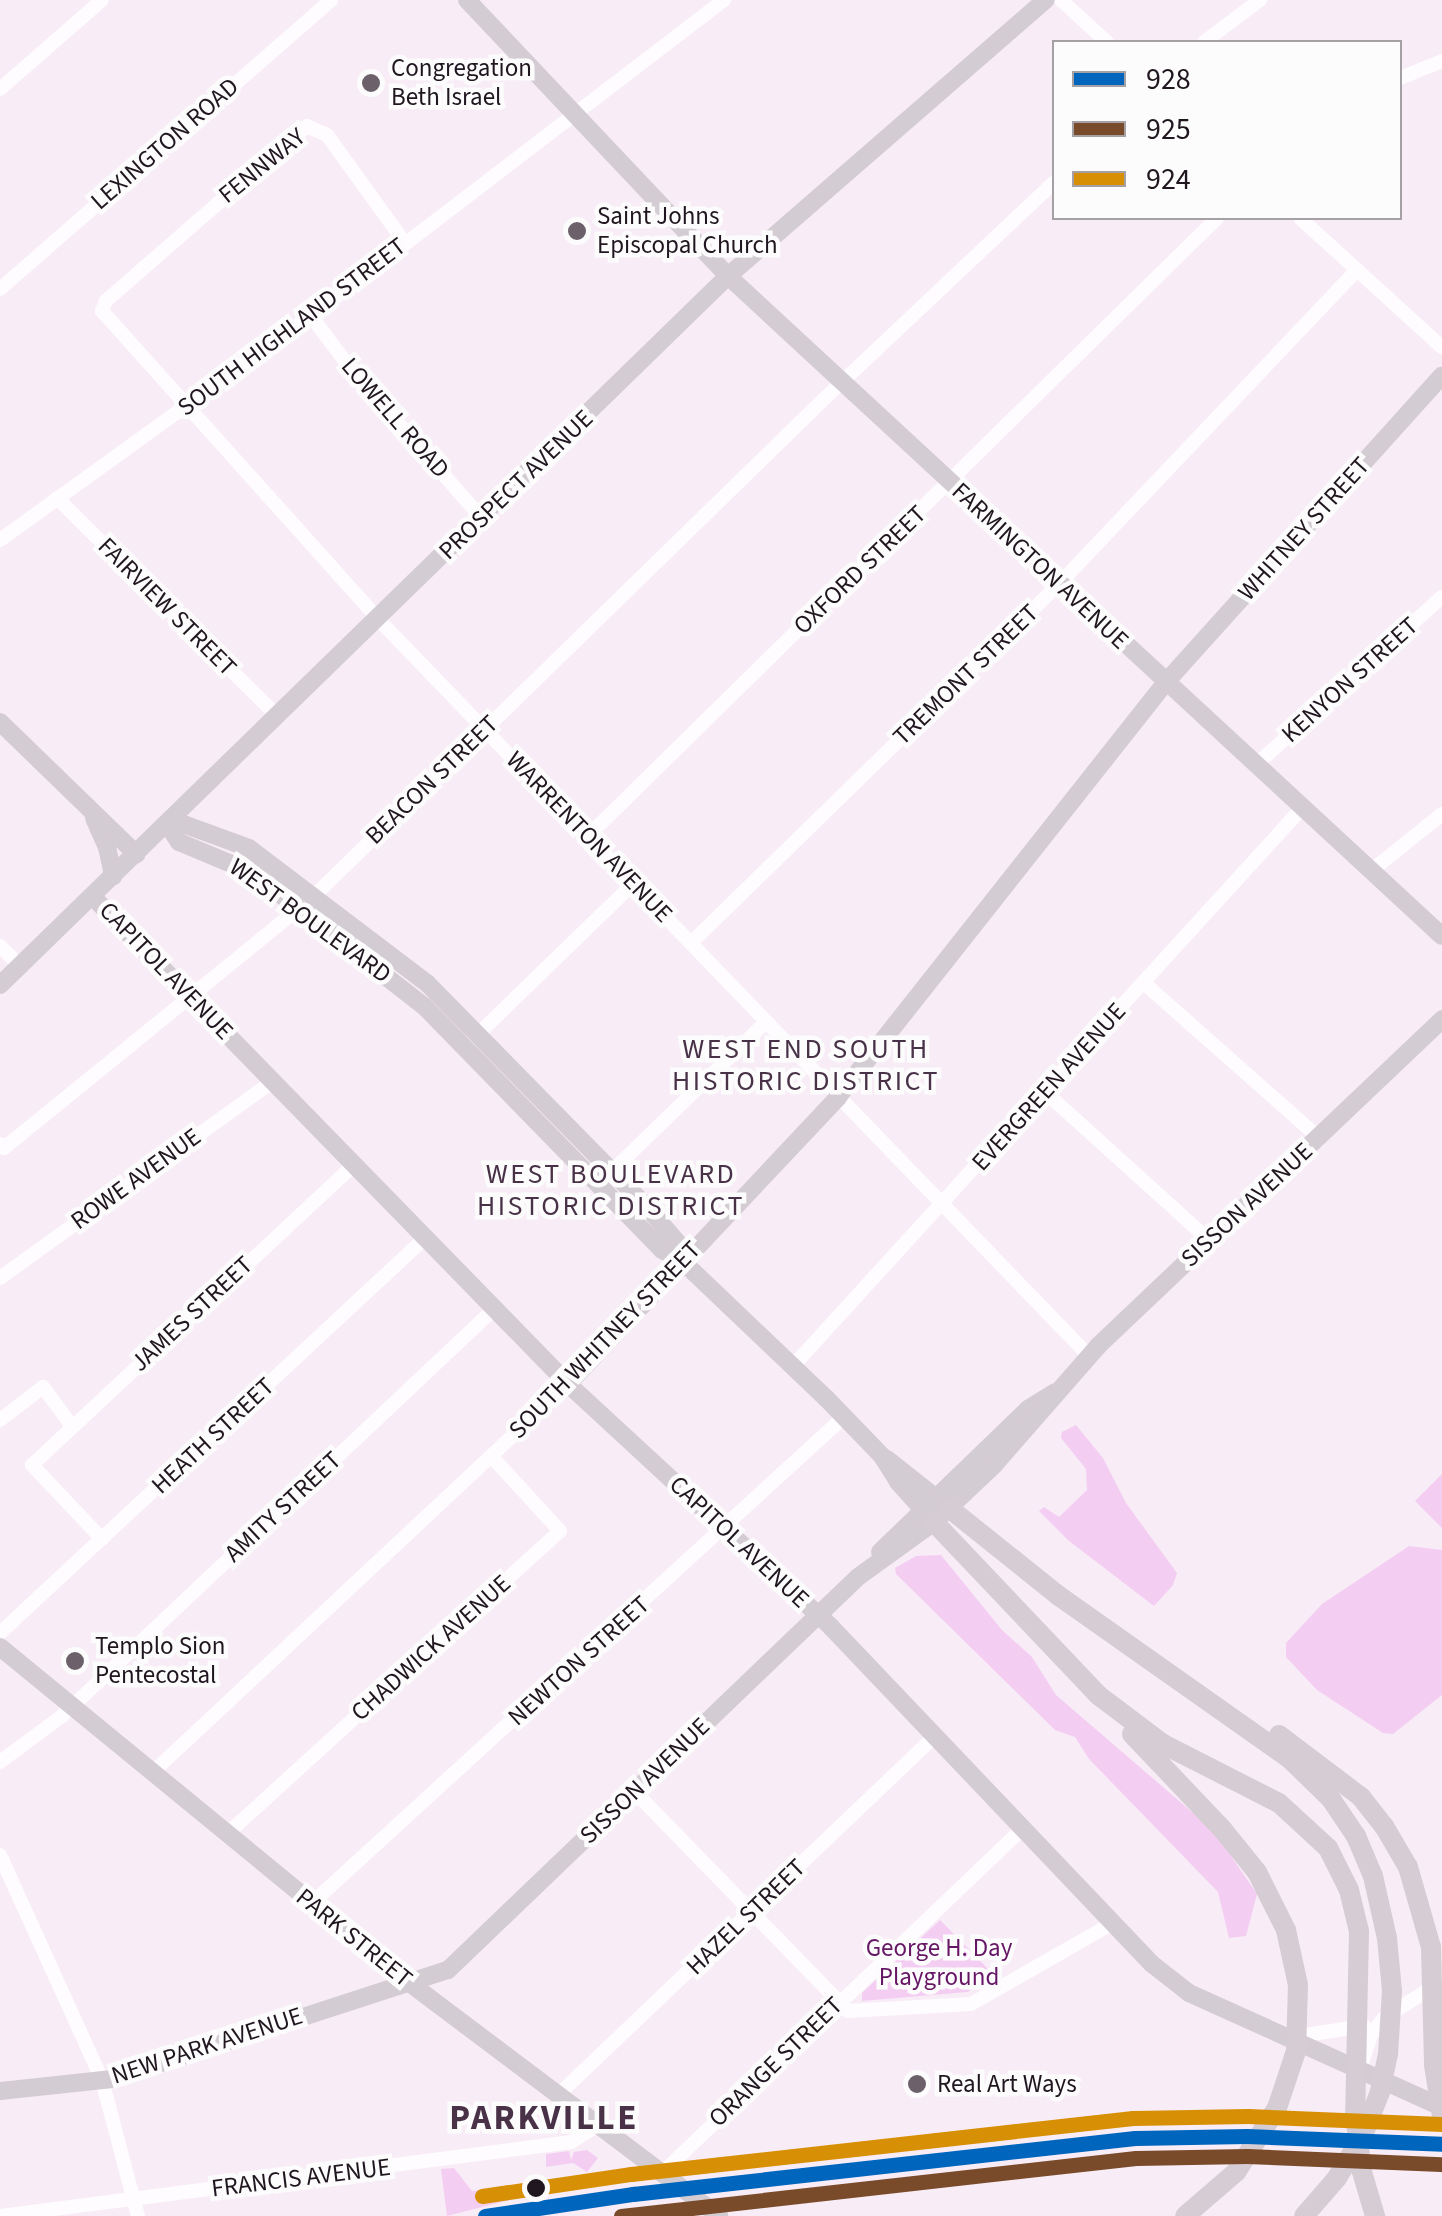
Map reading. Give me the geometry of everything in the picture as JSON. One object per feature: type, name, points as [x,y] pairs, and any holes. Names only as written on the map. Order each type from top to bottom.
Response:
[{"type":"highway","points":[[935,1509],[1182,1680],[1349,1786],[1374,1813],[1415,1884],[1432,1958],[1434,2065],[1442,2116]]},
{"type":"highway","points":[[935,1509],[1098,1696],[1210,1816],[1257,1872],[1282,1921],[1296,1969],[1298,2029],[1289,2080],[1262,2136],[1226,2183],[1185,2216]]},
{"type":"highway","points":[[1098,1696],[1163,1744],[1284,1806],[1321,1840],[1339,1868],[1360,1935],[1355,2114],[1362,2172],[1376,2216]]},
{"type":"highway","points":[[1301,1759],[1361,1846],[1384,1922],[1392,1991],[1388,2054],[1375,2106],[1349,2160],[1304,2216]]},
{"type":"main road","name":"FARMINGTON AVENUE","points":[[467,0],[577,112]]},
{"type":"main road","name":"FARMINGTON AVENUE","points":[[479,0],[632,179],[645,187],[728,276],[1442,936]]},
{"type":"main road","name":"PROSPECT AVENUE","points":[[0,985],[728,276],[1046,0]]},
{"type":"main road","name":"WHITNEY STREET","points":[[1166,682],[1442,376]]},
{"type":"main road","name":"SOUTH WHITNEY STREET","points":[[568,1384],[838,1097],[1166,682]]},
{"type":"main road","points":[[0,722],[136,854]]},
{"type":"main road","points":[[92,813],[105,839],[112,876]]},
{"type":"main road","name":"WEST BOULEVARD","points":[[394,970],[298,908],[239,864],[174,839],[167,824],[183,824],[240,843],[314,896],[472,1040],[606,1177],[678,1242],[682,1261],[845,1416],[935,1509]]},
{"type":"main road","name":"CAPITOL AVENUE","points":[[92,896],[568,1384],[819,1615],[1175,1984],[1442,2106]]},
{"type":"main road","name":"SISSON AVENUE","points":[[411,1984],[455,1965],[871,1565],[1049,1406],[1054,1393],[1088,1356],[1442,1019]]},
{"type":"main road","name":"PARK STREET","points":[[0,1647],[411,1984],[718,2216]]},
{"type":"main road","name":"NEW PARK AVENUE","points":[[0,2091],[102,2080],[411,1984]]},
{"type":"street","points":[[0,89],[102,0]]},
{"type":"street","name":"LEXINGTON ROAD","points":[[0,289],[331,0]]},
{"type":"street","name":"SOUTH HIGHLAND STREET","points":[[0,540],[311,316],[724,0]]},
{"type":"street","points":[[1061,0],[1106,40]]},
{"type":"street","points":[[1207,40],[1260,0]]},
{"type":"street","points":[[1402,77],[1442,60]]},
{"type":"street","name":"FENNWAY","points":[[102,308],[307,126],[324,132],[405,243]]},
{"type":"street","name":"BEACON STREET","points":[[0,1144],[4,1148],[314,896],[841,383],[1052,184]]},
{"type":"street","name":"OXFORD STREET","points":[[588,836],[1215,220]]},
{"type":"street","points":[[1302,220],[1442,347]]},
{"type":"street","name":"TREMONT STREET","points":[[690,943],[1059,584],[1357,270]]},
{"type":"street","name":"WARRENTON AVENUE","points":[[102,308],[378,619],[1088,1356]]},
{"type":"street","name":"LOWELL ROAD","points":[[311,316],[354,373],[482,518]]},
{"type":"street","name":"FAIRVIEW STREET","points":[[56,498],[277,716]]},
{"type":"street","name":"KENYON STREET","points":[[1257,764],[1442,597]]},
{"type":"street","name":"EVERGREEN AVENUE","points":[[793,1366],[1303,807]]},
{"type":"street","points":[[1371,871],[1442,814]]},
{"type":"street","points":[[472,1040],[633,884]]},
{"type":"street","points":[[0,946],[20,966]]},
{"type":"street","points":[[1144,983],[1318,1137]]},
{"type":"street","points":[[606,1177],[766,1022]]},
{"type":"street","name":"ROWE AVENUE","points":[[0,1278],[273,1080]]},
{"type":"street","points":[[1044,1091],[1210,1240]]},
{"type":"street","name":"JAMES STREET","points":[[102,1539],[32,1465],[354,1165]]},
{"type":"street","name":"HEATH STREET","points":[[0,1633],[425,1238]]},
{"type":"street","name":"AMITY STREET","points":[[0,1762],[72,1705],[494,1309]]},
{"type":"street","name":"SOUTH WHITNEY STREET","points":[[153,1772],[568,1384]]},
{"type":"street","points":[[0,1420],[43,1387],[72,1426]]},
{"type":"street","name":"NEWTON STREET","points":[[312,1904],[845,1416]]},
{"type":"street","name":"CHADWICK AVENUE","points":[[228,1834],[560,1531],[492,1456]]},
{"type":"street","name":"HAZEL STREET","points":[[557,2096],[934,1737]]},
{"type":"street","points":[[634,1792],[838,2003],[856,2013],[971,2004],[1113,1924]]},
{"type":"street","name":"ORANGE STREET","points":[[662,2173],[1022,1828]]},
{"type":"street","points":[[0,1856],[102,2080],[138,2216]]},
{"type":"street","points":[[1360,2071],[1371,2035],[1380,2023],[1442,1982]]},
{"type":"street","points":[[1284,2037],[1326,2035],[1380,2023]]},
{"type":"street","name":"FRANCIS AVENUE","points":[[0,2216],[571,2142],[597,2126]]},
{"type":"green space","points":[[1076,1425],[1103,1458],[1126,1503],[1177,1573],[1173,1585],[1154,1606],[1069,1541],[1039,1511],[1044,1507],[1059,1517],[1087,1490],[1086,1469],[1061,1438],[1062,1432]]},
{"type":"green space","points":[[1442,1474],[1442,1528],[1415,1501]]},
{"type":"green space","points":[[1409,1546],[1442,1550],[1442,1695],[1393,1734],[1383,1733],[1317,1690],[1286,1657],[1286,1643],[1322,1604]]},
{"type":"green space","points":[[941,1555],[1002,1630],[1032,1657],[1056,1695],[1213,1830],[1257,1894],[1246,1936],[1229,1938],[1218,1892],[1089,1759],[1075,1737],[1055,1730],[896,1574],[895,1568],[916,1556]]},
{"type":"green space","name":"George H. Day Playground","points":[[940,1920],[997,1978],[967,1992],[862,2001],[862,1993]]},
{"type":"green space","points":[[587,2150],[598,2158],[587,2172],[573,2163],[546,2167],[546,2154],[569,2151],[571,2160],[574,2152]]},
{"type":"green space","points":[[454,2168],[472,2191],[541,2184],[533,2185],[534,2194],[447,2216],[441,2169]]},
{"type":"transit line","name":"924","points":[[482,2196],[631,2174],[1133,2118],[1248,2116],[1442,2124]]},
{"type":"transit line","name":"928","points":[[485,2216],[633,2194],[1135,2138],[1247,2136],[1442,2144]]},
{"type":"transit line","name":"925","points":[[621,2216],[1136,2158],[1247,2156],[1441,2164]]},
{"type":"place","name":"Congregation Beth Israel","points":[[371,83]]},
{"type":"place","name":"Saint Johns Episcopal Church","points":[[577,231]]},
{"type":"place","name":"Templo Sion Pentecostal","points":[[75,1661]]},
{"type":"place","name":"Real Art Ways","points":[[917,2084]]},
{"type":"district","name":"WEST END SOUTH HISTORIC DISTRICT","points":[[806,1065]]},
{"type":"district","name":"WEST BOULEVARD HISTORIC DISTRICT","points":[[611,1190]]},
{"type":"district","name":"PARKVILLE","points":[[544,2118]]}]
